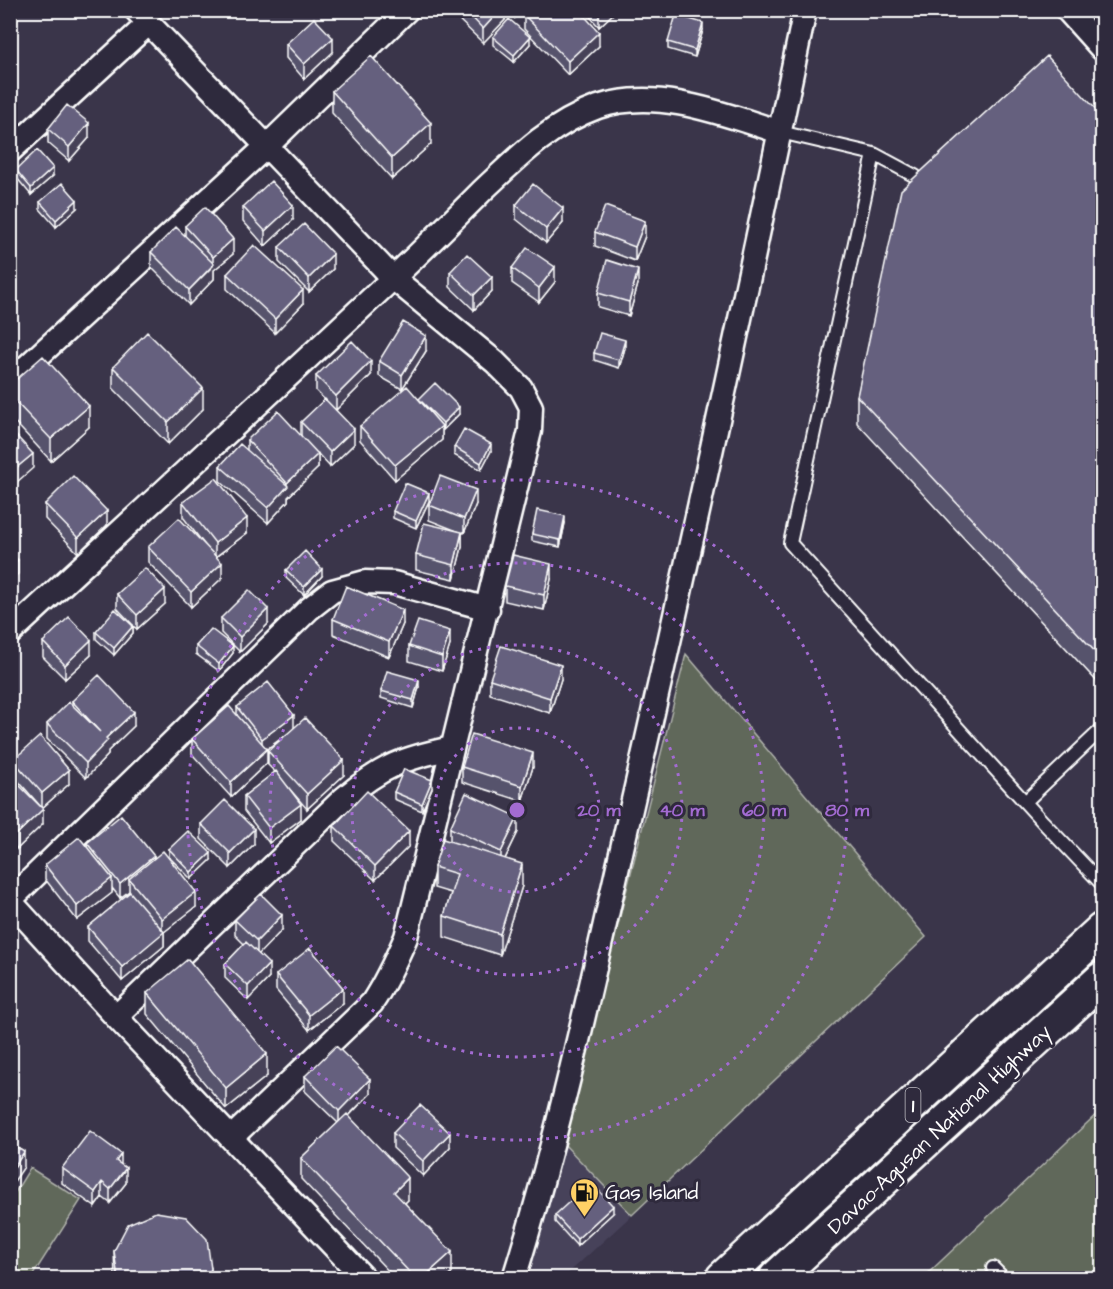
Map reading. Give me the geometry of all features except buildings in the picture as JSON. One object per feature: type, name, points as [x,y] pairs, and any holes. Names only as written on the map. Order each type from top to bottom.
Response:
[{"type":"highway","name":"Davao-Agusan National Highway","points":[[723,1278],[1102,930]]},
{"type":"highway","name":"Davao-Agusan National Highway","points":[[776,1278],[1102,979]]},
{"type":"highway","points":[[875,1140],[899,1166]]},
{"type":"street","points":[[10,382],[267,146],[407,10]]},
{"type":"street","points":[[514,1278],[545,1169],[581,1025],[713,444],[804,10]]},
{"type":"street","points":[[1067,10],[1102,49]]},
{"type":"street","points":[[10,151],[142,17],[393,278],[495,362],[521,388],[531,407],[530,431],[406,937],[386,982],[372,1003],[231,1138]]},
{"type":"street","points":[[10,633],[393,278],[529,146],[562,123],[599,107],[628,101],[660,101],[698,107],[780,132]]},
{"type":"street","points":[[364,1278],[116,1017],[10,901],[309,609],[332,591],[365,582],[394,583],[488,609]]},
{"type":"street","points":[[116,1017],[343,799],[365,781],[388,767],[412,757],[453,748]]},
{"type":"lane","points":[[780,132],[874,154],[915,176],[939,197]]},
{"type":"lane","points":[[874,154],[790,543],[1102,884]]},
{"type":"lane","points":[[1025,802],[1102,729]]},
{"type":"lane","points":[[993,1268],[1003,1278]]},
{"type":"shaded area","points":[[563,1143],[632,1215],[563,1278],[524,1278]]},
{"type":"green space","points":[[686,654],[926,937],[632,1215],[563,1143]]},
{"type":"green space","points":[[1102,1109],[1102,1278],[923,1278]]},
{"type":"green space","points":[[30,1168],[81,1200],[31,1278],[11,1278],[11,1199]]},
{"type":"place","name":"Gas Island","points":[[584,1218]]}]
